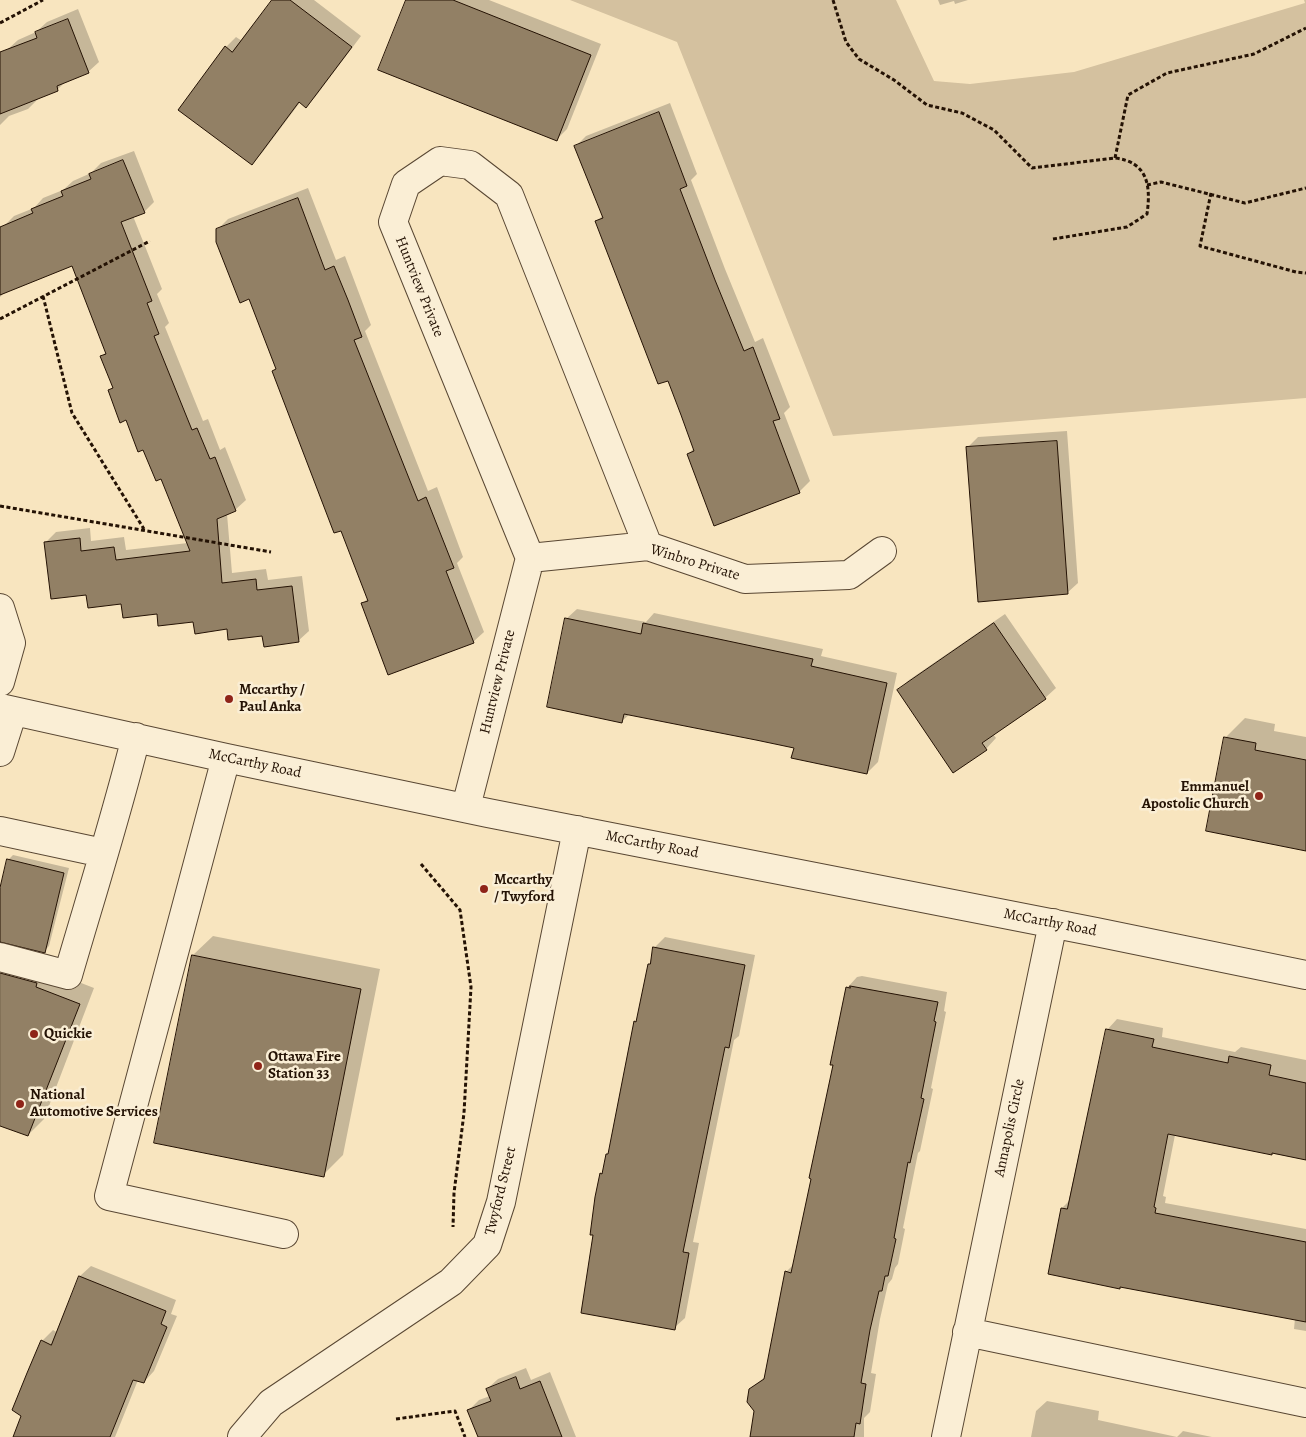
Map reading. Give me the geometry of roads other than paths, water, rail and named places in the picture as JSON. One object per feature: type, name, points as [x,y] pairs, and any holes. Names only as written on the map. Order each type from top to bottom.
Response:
[{"type":"street","name":"Huntview Private","points":[[466,807],[530,558],[393,222],[406,184],[440,161],[470,165],[509,195],[648,546]]},
{"type":"street","name":"Winbro Private","points":[[530,558],[648,546],[746,579],[849,575],[882,551]]},
{"type":"street","points":[[0,608],[11,643],[0,682]]},
{"type":"street","name":"McCarthy Road","points":[[6,709],[226,758],[577,830],[1053,923],[1306,975]]},
{"type":"street","points":[[0,752],[6,709]]},
{"type":"street","points":[[0,957],[68,975],[118,807],[136,737]]},
{"type":"street","points":[[226,758],[109,1196],[284,1234]]},
{"type":"street","name":"Twyford Street","points":[[242,1437],[270,1403],[451,1282],[487,1245],[501,1202],[577,830]]},
{"type":"street","points":[[0,831],[103,853]]},
{"type":"street","name":"Annapolis Circle","points":[[946,1437],[1053,923]]},
{"type":"street","points":[[967,1332],[1306,1403]]},
{"type":"place","name":"Mccarthy / Paul Anka","points":[[229,699]]},
{"type":"place","name":"Emmanuel Apostolic Church","points":[[1259,796]]},
{"type":"place","name":"Mccarthy / Twyford","points":[[484,889]]},
{"type":"place","name":"Quickie","points":[[34,1034]]},
{"type":"place","name":"Ottawa Fire Station 33","points":[[258,1066]]},
{"type":"place","name":"National Automotive Services","points":[[20,1104]]}]
